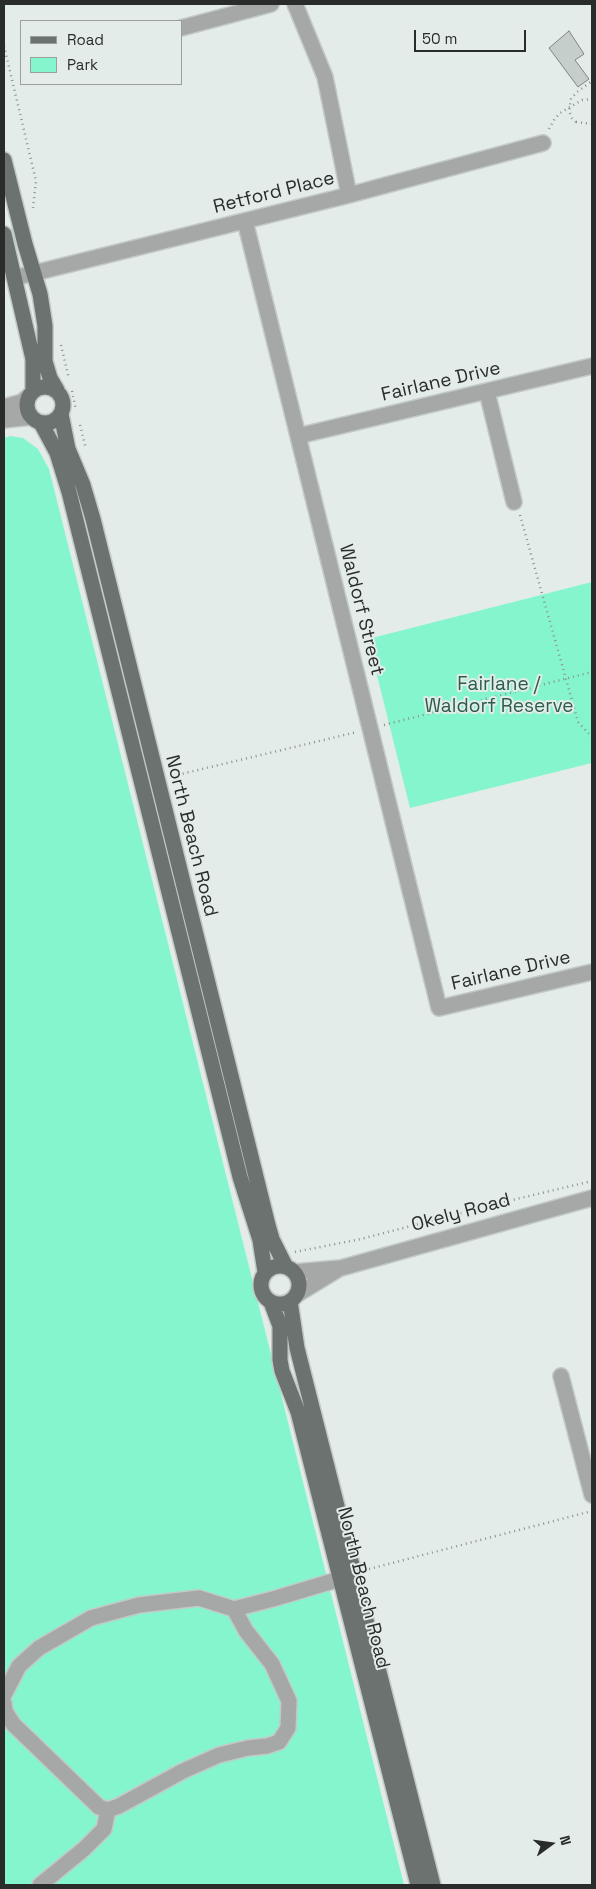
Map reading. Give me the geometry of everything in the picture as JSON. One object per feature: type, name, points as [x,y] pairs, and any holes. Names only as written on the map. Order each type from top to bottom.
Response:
[{"type":"main road","points":[[4,160],[25,244],[35,272],[45,326],[45,361],[50,378],[64,404],[61,414],[52,422],[36,420],[27,406],[31,393],[34,359],[4,234]]},
{"type":"main road","points":[[31,393],[45,386],[56,390]]},
{"type":"main road","name":"North Beach Road","points":[[61,414],[68,449],[83,485],[92,519],[268,1225],[275,1245],[290,1269]]},
{"type":"main road","name":"North Beach Road","points":[[36,420],[56,453],[68,492],[240,1177],[260,1240],[265,1272]]},
{"type":"main road","points":[[275,1266],[290,1269],[299,1283],[293,1298],[281,1304],[271,1302],[263,1294],[261,1288],[262,1277],[265,1272],[275,1266]]},
{"type":"main road","name":"North Beach Road","points":[[293,1298],[297,1348],[433,1885]]},
{"type":"main road","name":"North Beach Road","points":[[271,1302],[280,1326],[280,1360],[282,1371],[298,1412],[418,1885]]},
{"type":"street","points":[[182,28],[271,4]]},
{"type":"street","points":[[296,4],[326,77],[349,195]]},
{"type":"street","name":"Retford Place","points":[[14,278],[245,222],[543,143]]},
{"type":"street","name":"Waldorf Street","points":[[245,222],[439,1008]]},
{"type":"street","name":"Fairlane Drive","points":[[298,436],[592,366]]},
{"type":"street","points":[[487,392],[514,502]]},
{"type":"street","points":[[4,407],[22,402],[31,393]]},
{"type":"street","points":[[4,420],[36,420]]},
{"type":"street","name":"Fairlane Drive","points":[[439,1008],[592,972]]},
{"type":"street","name":"Okely Road","points":[[290,1269],[341,1268],[592,1198]]},
{"type":"street","name":"Okely Road","points":[[293,1298],[341,1268]]},
{"type":"street","points":[[561,1376],[592,1495]]},
{"type":"street","points":[[4,1695],[19,1666],[39,1648],[91,1618],[139,1604],[198,1598],[234,1609],[340,1579]]},
{"type":"street","points":[[4,1702],[5,1711],[13,1724],[99,1807],[108,1810],[119,1806],[183,1771],[219,1756],[279,1742],[288,1728],[289,1701],[272,1664],[246,1631],[234,1609]]},
{"type":"street","points":[[40,1885],[84,1850],[104,1829],[108,1810]]},
{"type":"path","points":[[4,46],[36,181],[33,215]]},
{"type":"path","points":[[592,81],[571,99],[569,111],[576,122],[592,124]]},
{"type":"path","points":[[543,143],[554,120],[560,113],[582,100],[592,99]]},
{"type":"path","points":[[514,502],[523,523],[578,722],[592,737]]},
{"type":"path","points":[[173,776],[369,729],[592,672]]},
{"type":"path","points":[[294,1252],[361,1239],[592,1181]]},
{"type":"path","points":[[368,1569],[592,1511]]},
{"type":"green space","points":[[10,436],[23,438],[38,449],[49,469],[404,1885],[4,1885],[4,438]]},
{"type":"green space","name":"Fairlane / Waldorf Reserve","points":[[592,582],[592,763],[410,808],[368,639]]},
{"type":"building","points":[[569,31],[584,54],[575,60],[589,79],[578,87],[549,48]]}]
